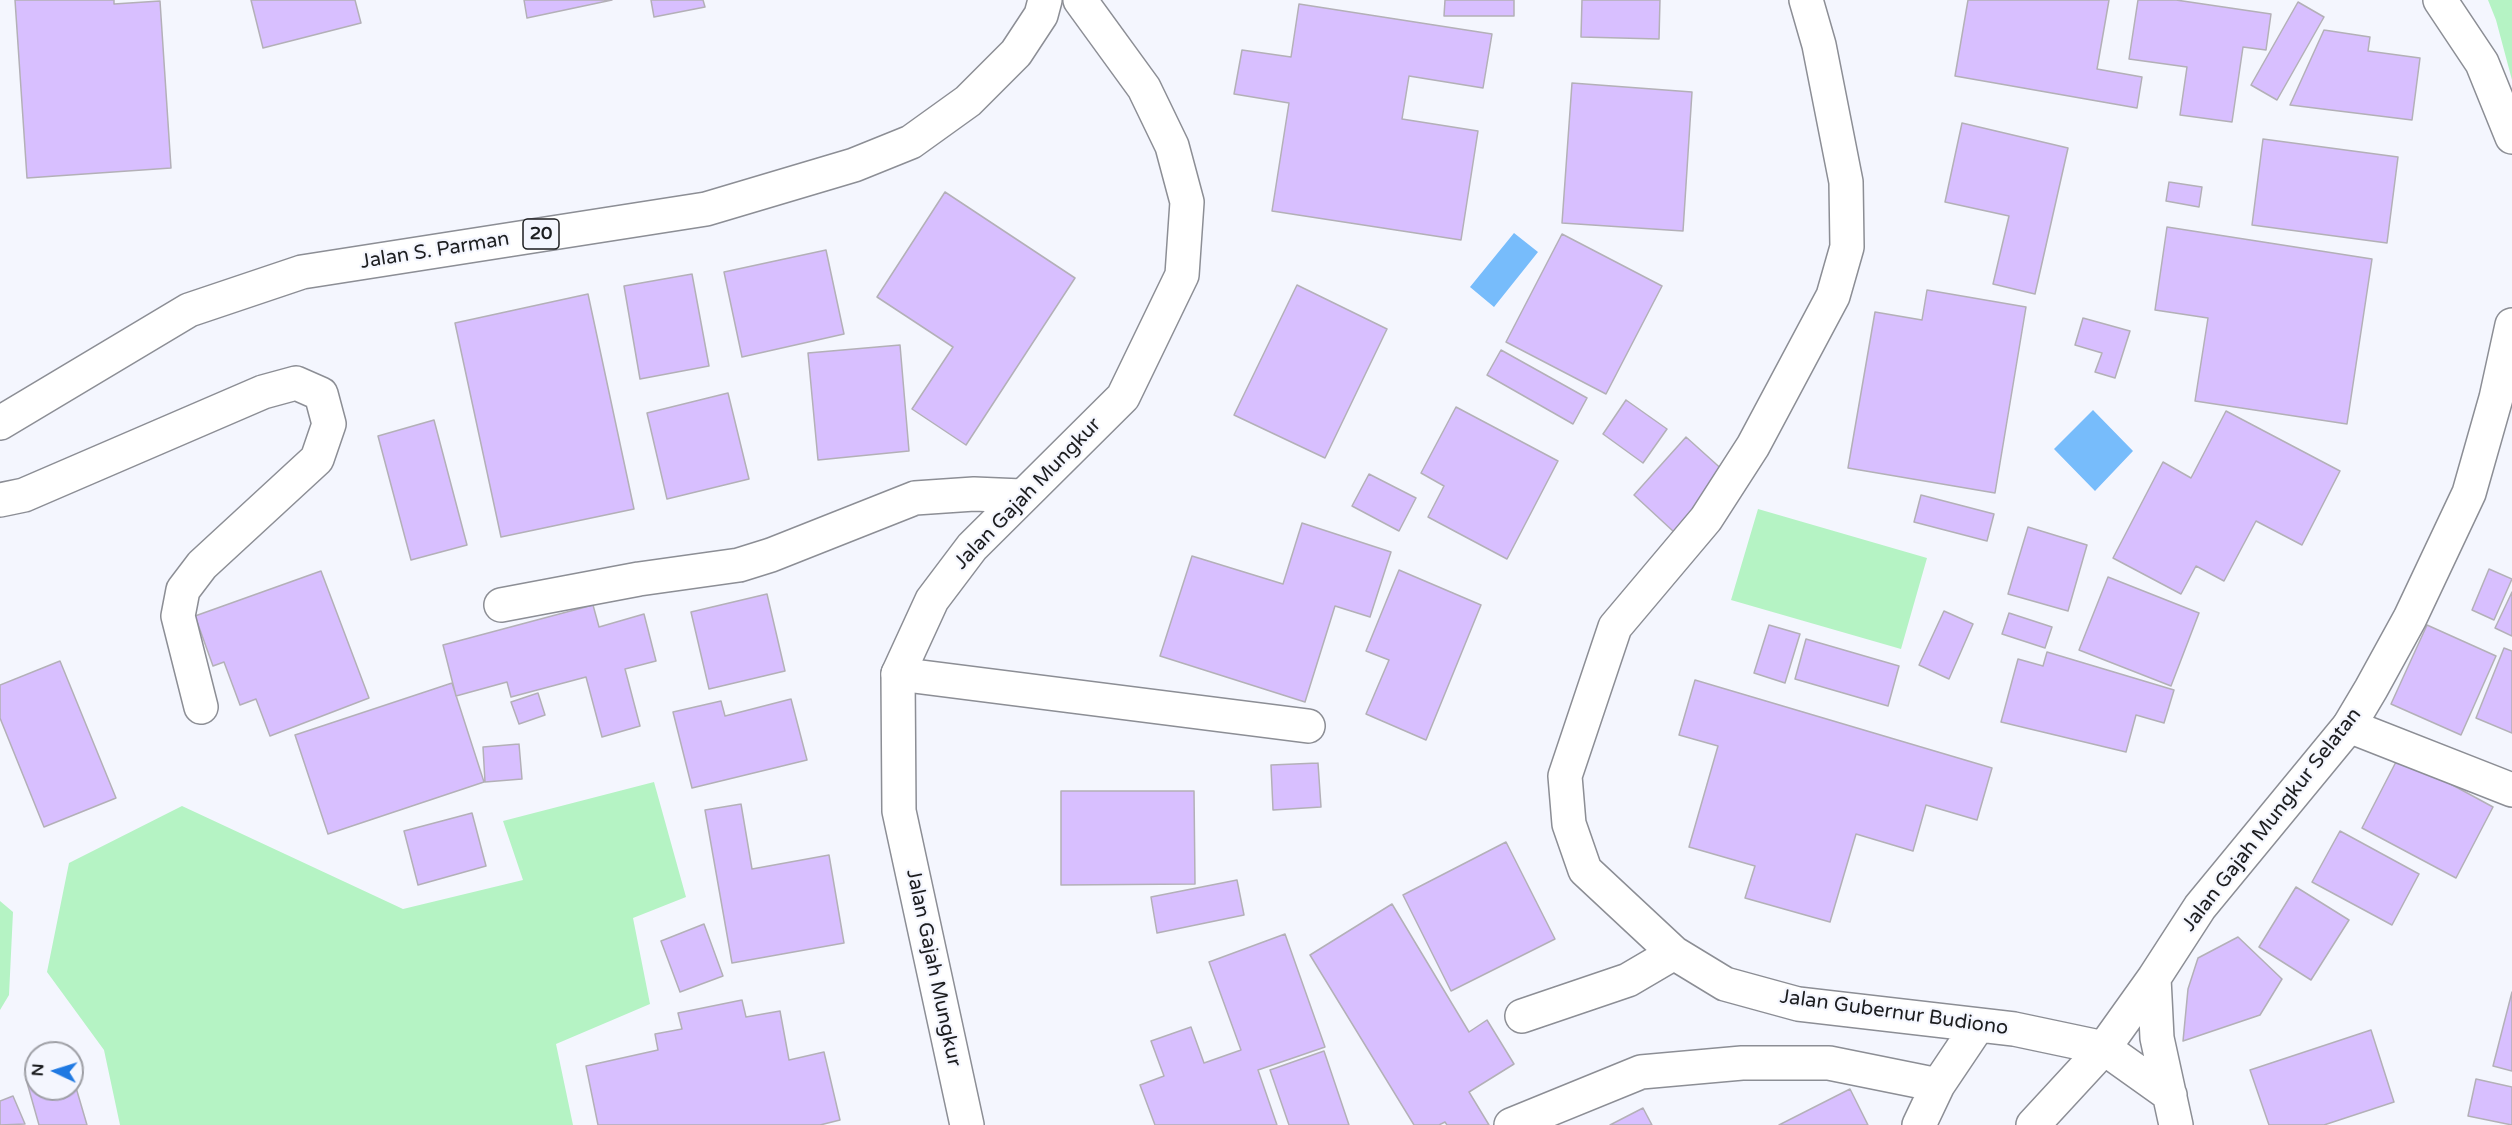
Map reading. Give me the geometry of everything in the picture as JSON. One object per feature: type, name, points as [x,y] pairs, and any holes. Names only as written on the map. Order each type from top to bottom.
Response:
[{"type":"main road","name":"Jalan S. Parman","points":[[0,423],[189,310],[302,272],[706,209],[854,165],[911,142],[968,101],[1016,53],[1041,15],[1045,0]]},
{"type":"main road","name":"Jalan Gajah Mungkur","points":[[967,1125],[899,811],[898,674],[932,600],[972,547],[1123,397],[1182,275],[1187,202],[1172,147],[1144,88],[1080,0]]},
{"type":"main road","name":"Jalan Gubernur Budiono","points":[[1806,0],[1819,45],[1846,182],[1847,247],[1833,296],[1753,446],[1706,519],[1615,627],[1565,776],[1569,824],[1585,870],[1674,953],[1725,984],[1798,1004],[2050,1035],[2104,1048]]},
{"type":"main road","points":[[2440,0],[2482,63],[2512,137]]},
{"type":"main road","name":"Jalan Gajah Mungkur Selatan","points":[[2154,978],[2200,907],[2349,726],[2410,618],[2469,493],[2496,398],[2512,326]]},
{"type":"main road","points":[[0,500],[24,495],[263,392],[296,383],[321,394],[329,424],[317,459],[202,565],[183,590],[178,616],[201,706]]},
{"type":"main road","points":[[501,605],[639,579],[739,565],[771,555],[915,498],[974,494],[1022,495]]},
{"type":"main road","points":[[898,674],[1308,726]]},
{"type":"main road","points":[[2349,726],[2512,790]]},
{"type":"main road","points":[[1522,1016],[1628,980],[1674,953]]},
{"type":"main road","points":[[2033,1125],[2104,1048],[2154,978]]},
{"type":"main road","points":[[2154,978],[2157,1038],[2173,1110]]},
{"type":"main road","points":[[1919,1125],[1938,1085],[1977,1027]]},
{"type":"main road","points":[[2104,1048],[2173,1110]]},
{"type":"main road","points":[[1510,1125],[1641,1072],[1742,1063],[1829,1064],[1938,1085]]},
{"type":"green space","points":[[2488,0],[2512,0],[2512,80],[2496,20]]},
{"type":"green space","points":[[1758,509],[1927,558],[1901,649],[1731,600]]},
{"type":"green space","points":[[654,782],[686,897],[633,918],[650,1004],[556,1044],[573,1125],[120,1125],[104,1050],[47,972],[69,863],[182,806],[403,909],[523,880],[503,821]]},
{"type":"green space","points":[[0,901],[13,912],[9,995],[0,1010]]},
{"type":"water","points":[[1514,233],[1538,252],[1494,307],[1470,287]]},
{"type":"water","points":[[2093,410],[2133,451],[2095,491],[2054,449]]},
{"type":"building","points":[[15,0],[114,0],[114,4],[160,1],[171,168],[27,178]]},
{"type":"building","points":[[251,0],[355,0],[361,23],[263,48]]},
{"type":"building","points":[[524,0],[612,0],[527,18]]},
{"type":"building","points":[[651,0],[703,0],[705,7],[654,17]]},
{"type":"building","points":[[1445,0],[1514,0],[1514,16],[1444,16]]},
{"type":"building","points":[[1582,0],[1660,0],[1659,39],[1581,37]]},
{"type":"building","points":[[1968,0],[2109,0],[2097,69],[2142,77],[2137,108],[1955,76]]},
{"type":"building","points":[[2138,0],[2176,0],[2271,14],[2266,50],[2243,47],[2232,122],[2180,115],[2187,67],[2129,59]]},
{"type":"building","points":[[2298,2],[2324,17],[2277,100],[2251,85]]},
{"type":"building","points":[[1299,4],[1492,34],[1483,88],[1409,76],[1402,119],[1478,131],[1461,240],[1272,211],[1289,103],[1234,94],[1242,50],[1291,57]]},
{"type":"building","points":[[2324,30],[2370,37],[2368,51],[2420,58],[2412,120],[2290,105]]},
{"type":"building","points":[[1572,83],[1692,92],[1683,231],[1562,223]]},
{"type":"building","points":[[1962,123],[2068,148],[2035,294],[1993,284],[2009,216],[1945,202]]},
{"type":"building","points":[[2263,139],[2398,157],[2387,243],[2252,225]]},
{"type":"building","points":[[2169,182],[2202,187],[2199,207],[2166,201]]},
{"type":"building","points":[[945,192],[1075,278],[966,445],[912,409],[953,347],[877,297]]},
{"type":"building","points":[[2167,227],[2372,259],[2347,424],[2195,401],[2208,318],[2155,310]]},
{"type":"building","points":[[1562,234],[1662,286],[1606,394],[1506,342]]},
{"type":"building","points":[[826,250],[844,334],[742,357],[724,272]]},
{"type":"building","points":[[692,274],[709,366],[640,379],[624,286]]},
{"type":"building","points":[[1297,285],[1387,329],[1325,458],[1234,415]]},
{"type":"building","points":[[1927,290],[2026,307],[1995,493],[1848,468],[1875,312],[1922,320]]},
{"type":"building","points":[[588,294],[634,509],[501,537],[455,323]]},
{"type":"building","points":[[2083,318],[2130,331],[2115,378],[2095,372],[2102,353],[2075,345]]},
{"type":"building","points":[[900,345],[909,451],[818,460],[808,353]]},
{"type":"building","points":[[1501,350],[1587,398],[1573,424],[1487,375]]},
{"type":"building","points":[[728,393],[749,479],[667,499],[647,413]]},
{"type":"building","points":[[1626,400],[1667,429],[1643,463],[1603,434]]},
{"type":"building","points":[[1456,407],[1558,461],[1507,559],[1428,517],[1444,486],[1421,473]]},
{"type":"building","points":[[2226,411],[2340,471],[2302,545],[2256,521],[2224,581],[2196,566],[2181,594],[2113,558],[2163,462],[2191,478]]},
{"type":"building","points":[[434,420],[467,545],[411,560],[378,436]]},
{"type":"building","points":[[1686,437],[1726,473],[1674,532],[1634,495]]},
{"type":"building","points":[[1369,474],[1416,498],[1399,531],[1352,506]]},
{"type":"building","points":[[1921,495],[1994,514],[1987,541],[1914,522]]},
{"type":"building","points":[[1302,523],[1391,552],[1370,617],[1335,606],[1305,702],[1160,656],[1192,556],[1283,584]]},
{"type":"building","points":[[2028,527],[2087,545],[2068,611],[2008,594]]},
{"type":"building","points":[[2489,569],[2512,579],[2494,620],[2472,610]]},
{"type":"building","points":[[1399,570],[1481,605],[1426,740],[1366,714],[1389,660],[1366,651]]},
{"type":"building","points":[[321,571],[369,698],[270,736],[256,699],[240,705],[224,662],[213,666],[195,616]]},
{"type":"building","points":[[2108,577],[2199,613],[2171,686],[2079,650]]},
{"type":"building","points":[[2512,592],[2512,636],[2495,628]]},
{"type":"building","points":[[767,594],[785,671],[709,689],[691,612]]},
{"type":"building","points":[[593,605],[599,627],[644,614],[656,661],[625,669],[640,726],[602,737],[586,677],[511,697],[507,682],[456,696],[443,645]]},
{"type":"building","points":[[1944,611],[1973,624],[1949,679],[1919,665]]},
{"type":"building","points":[[2009,613],[2052,627],[2045,648],[2002,634]]},
{"type":"building","points":[[1769,625],[1800,634],[1785,683],[1754,673]]},
{"type":"building","points":[[2427,625],[2496,656],[2461,735],[2391,704]]},
{"type":"building","points":[[1806,639],[1899,666],[1888,706],[1795,679]]},
{"type":"building","points":[[2504,648],[2512,651],[2512,733],[2476,718]]},
{"type":"building","points":[[2047,652],[2174,690],[2164,723],[2136,715],[2126,752],[2001,722],[2018,659],[2043,666]]},
{"type":"building","points":[[60,661],[116,798],[44,827],[0,718],[0,685]]},
{"type":"building","points":[[1695,680],[1992,768],[1977,820],[1926,805],[1913,851],[1856,834],[1830,922],[1745,898],[1755,866],[1689,847],[1718,746],[1679,735]]},
{"type":"building","points":[[452,683],[484,782],[328,834],[295,735]]},
{"type":"building","points":[[538,693],[545,715],[519,724],[511,702]]},
{"type":"building","points":[[791,699],[807,760],[692,788],[673,712],[721,701],[725,716]]},
{"type":"building","points":[[519,744],[522,779],[485,782],[483,747]]},
{"type":"building","points":[[2399,756],[2493,807],[2456,878],[2362,828]]},
{"type":"building","points":[[1318,763],[1321,807],[1273,810],[1271,765]]},
{"type":"building","points":[[1061,791],[1194,791],[1195,884],[1061,885]]},
{"type":"building","points":[[741,804],[752,869],[829,855],[844,943],[732,963],[705,810]]},
{"type":"building","points":[[472,813],[486,866],[418,885],[404,831]]},
{"type":"building","points":[[2340,831],[2419,874],[2392,925],[2312,882]]},
{"type":"building","points":[[1506,842],[1555,939],[1451,991],[1403,895]]},
{"type":"building","points":[[1237,880],[1244,915],[1157,933],[1151,897]]},
{"type":"building","points":[[2296,887],[2349,920],[2311,980],[2259,947]]},
{"type":"building","points":[[1392,904],[1469,1032],[1487,1020],[1514,1064],[1469,1092],[1489,1125],[1447,1125],[1445,1122],[1439,1125],[1414,1125],[1310,955]]},
{"type":"building","points":[[704,924],[723,976],[680,992],[661,941]]},
{"type":"building","points":[[1285,934],[1325,1047],[1258,1070],[1277,1125],[1155,1125],[1140,1085],[1164,1076],[1151,1041],[1191,1027],[1204,1063],[1241,1050],[1209,962]]},
{"type":"building","points":[[2238,937],[2282,979],[2260,1015],[2183,1041],[2188,989],[2198,958]]},
{"type":"building","points":[[2512,992],[2512,1071],[2493,1066]]},
{"type":"building","points":[[742,1000],[746,1017],[780,1011],[789,1060],[824,1052],[840,1120],[820,1125],[598,1125],[586,1066],[658,1050],[655,1034],[682,1029],[678,1013]]},
{"type":"building","points":[[2371,1030],[2394,1102],[2324,1125],[2269,1125],[2250,1070]]},
{"type":"building","points":[[1324,1051],[1349,1125],[1289,1125],[1270,1070]]},
{"type":"building","points":[[2476,1079],[2512,1087],[2512,1125],[2468,1116]]},
{"type":"building","points":[[1850,1089],[1868,1125],[1779,1125]]},
{"type":"building","points":[[13,1096],[25,1124],[0,1125],[0,1101]]},
{"type":"building","points":[[32,1101],[80,1101],[87,1125],[39,1125]]},
{"type":"building","points":[[1643,1108],[1652,1125],[1610,1125]]}]
